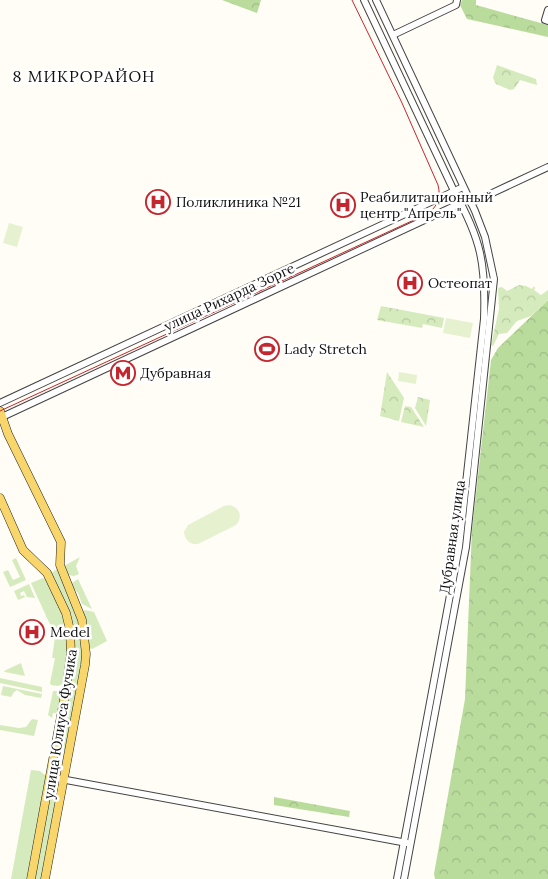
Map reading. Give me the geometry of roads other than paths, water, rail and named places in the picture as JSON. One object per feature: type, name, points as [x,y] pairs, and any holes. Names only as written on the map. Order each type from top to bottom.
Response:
[{"type":"main road","name":"улица Юлиуса Фучика","points":[[1,415],[8,434],[61,542],[60,565],[82,620],[85,637],[85,660],[45,879]]},
{"type":"main road","name":"улица Юлиуса Фучика","points":[[0,498],[23,550],[47,574],[66,613],[72,654],[31,879]]},
{"type":"street","name":"Дубравная улица","points":[[364,0],[476,235],[482,258],[485,286],[484,319],[459,547],[407,843],[404,879]]},
{"type":"street","name":"Дубравная улица","points":[[376,0],[470,201],[485,237],[492,262],[494,279],[466,547],[407,843],[397,879]]},
{"type":"street","points":[[393,35],[456,4],[457,0]]},
{"type":"street","points":[[547,20],[548,10]]},
{"type":"street","name":"улица Рихарда Зорге","points":[[1,415],[461,203],[470,201],[548,167]]},
{"type":"street","name":"улица Рихарда Зорге","points":[[0,404],[463,187]]},
{"type":"street","points":[[50,777],[407,843]]},
{"type":"tram line","points":[[0,411],[432,210],[437,204],[439,197],[438,185],[402,103],[352,0]]},
{"type":"place","name":"Поликлиника №21","points":[[158,202]]},
{"type":"place","name":"Реабилитационный центр \"Апрель\"","points":[[343,205]]},
{"type":"place","name":"Остеопат","points":[[410,283]]},
{"type":"place","name":"Lady Stretch","points":[[267,349]]},
{"type":"place","name":"Дубравная","points":[[123,373]]},
{"type":"place","name":"Medel","points":[[32,632]]},
{"type":"district","name":"8 МИКРОРАЙОН","points":[[84,76]]}]
